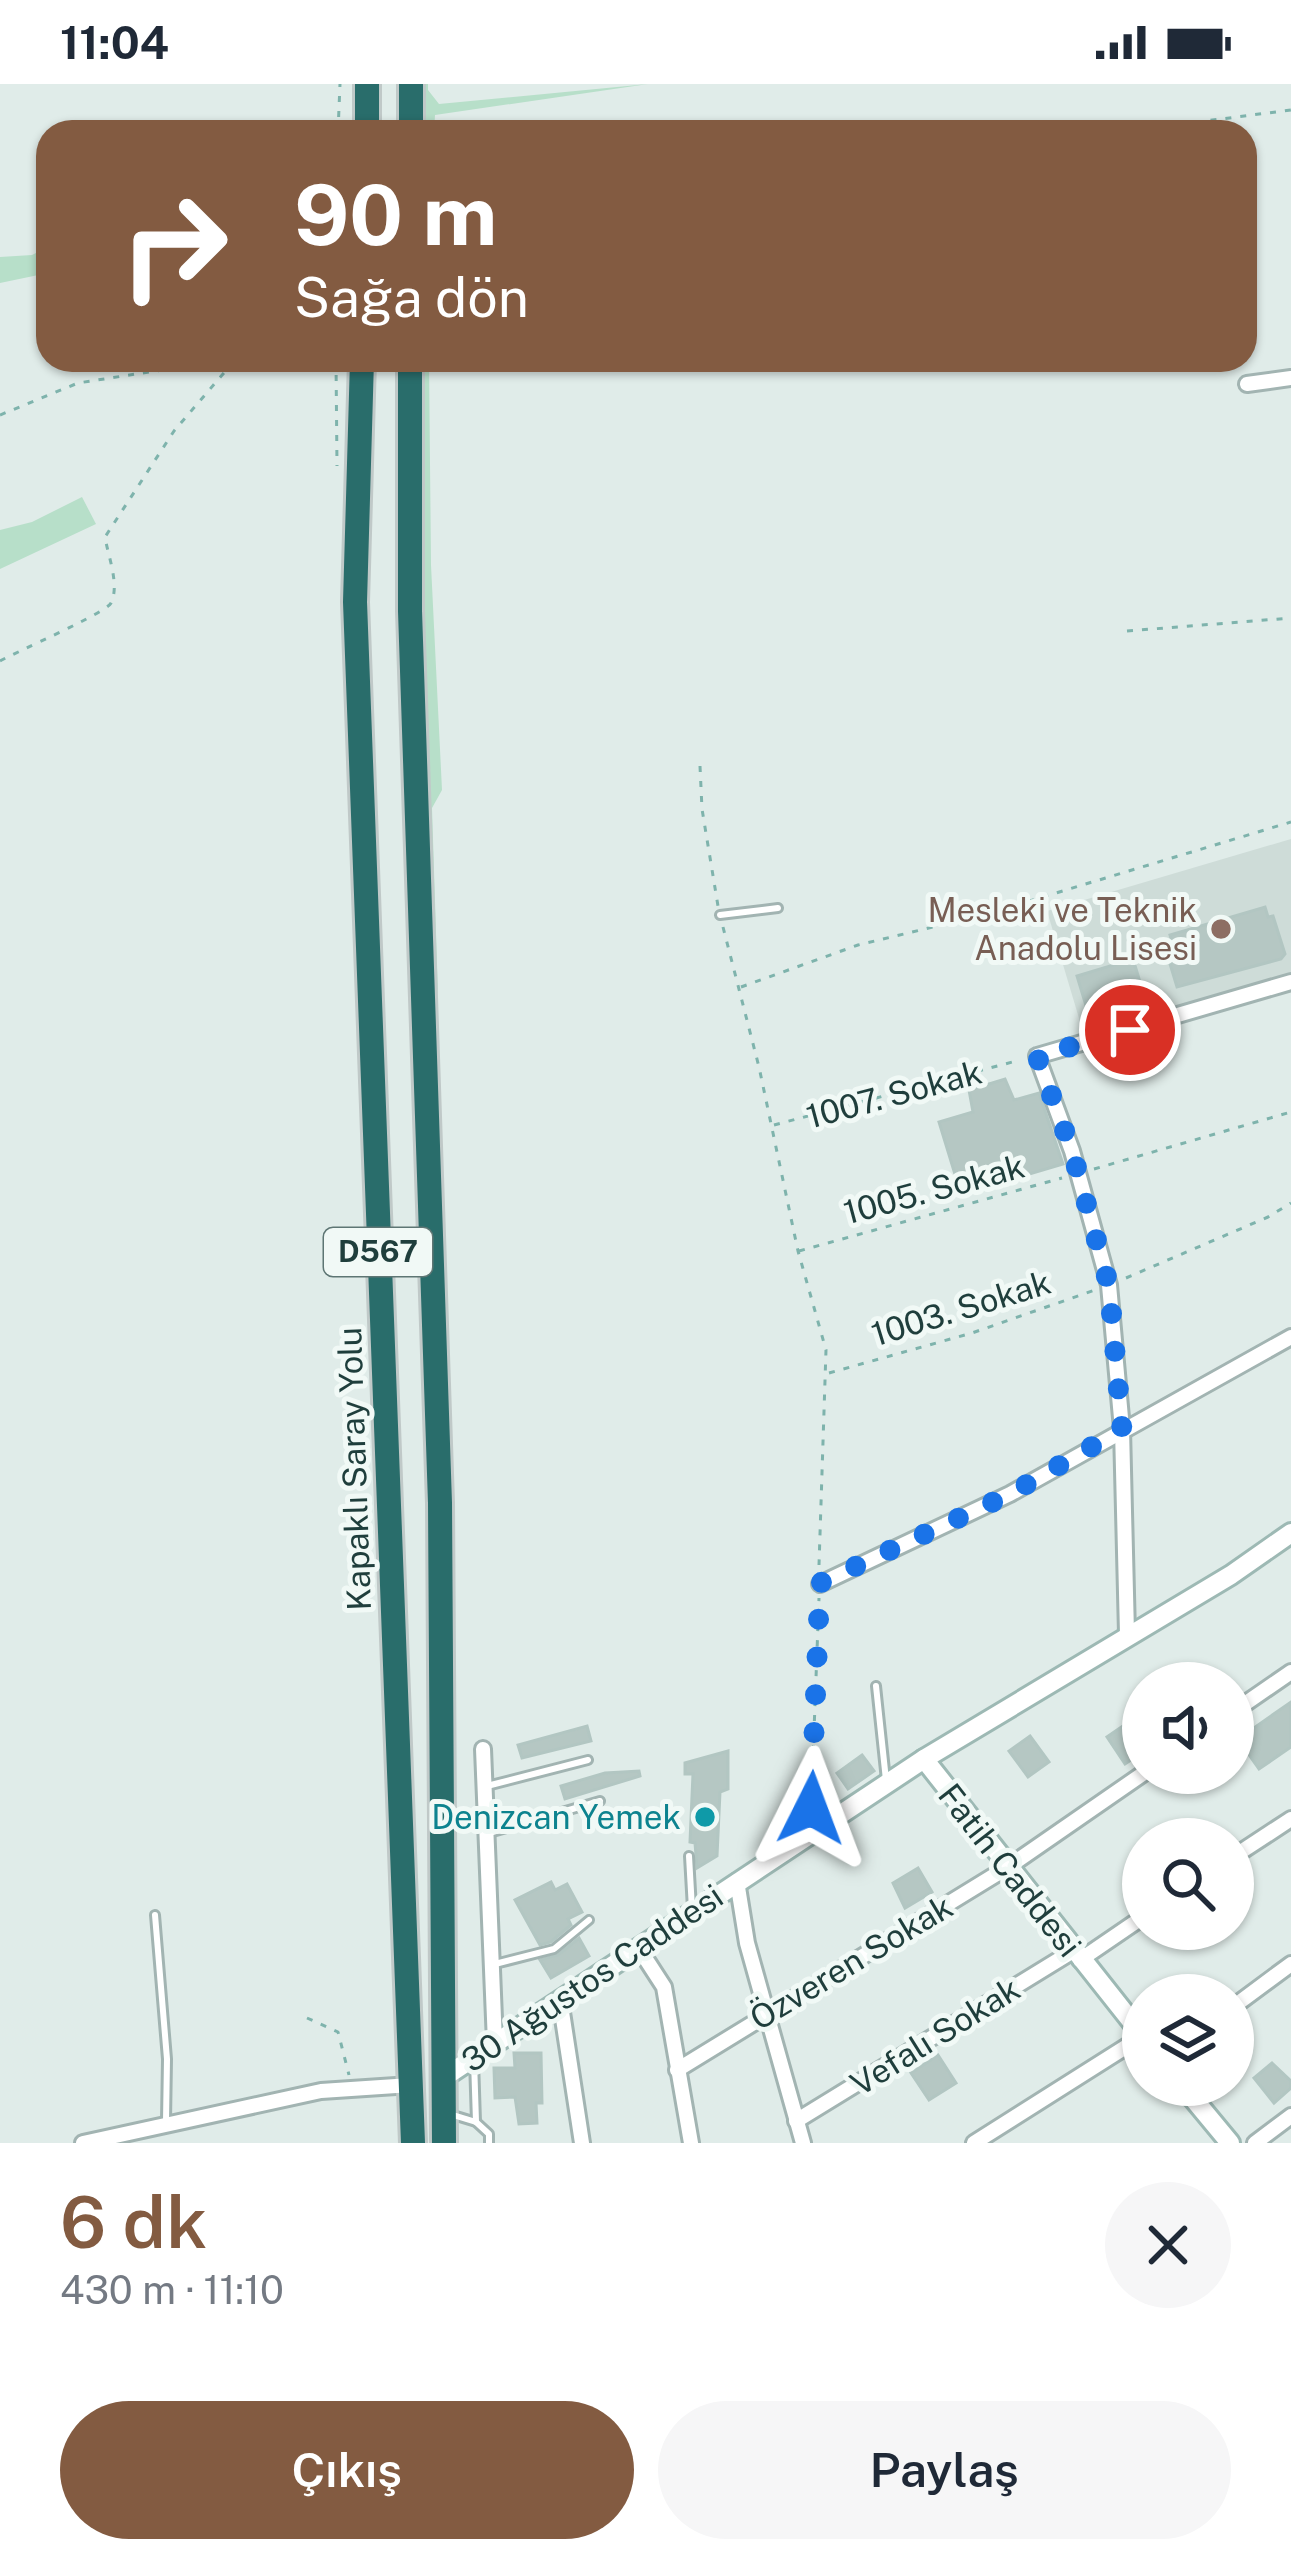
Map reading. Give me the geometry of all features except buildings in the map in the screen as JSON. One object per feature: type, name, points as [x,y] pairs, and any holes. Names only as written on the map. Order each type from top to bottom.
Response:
[{"type":"highway","points":[[367,84],[367,120]]},
{"type":"highway","points":[[411,84],[411,120]]},
{"type":"highway","name":"Kapaklı Saray Yolu","points":[[362,372],[355,602],[413,2143]]},
{"type":"highway","name":"D567","points":[[410,372],[410,634],[440,1503],[444,2143]]},
{"type":"street","points":[[1247,384],[1291,378]]},
{"type":"street","points":[[1127,1634],[1122,1429],[1109,1286],[1078,1174],[1037,1056],[1291,982]]},
{"type":"street","points":[[820,1583],[1010,1494],[1291,1336]]},
{"type":"street","name":"30 Ağustos Caddesi","points":[[442,2078],[923,1760],[1291,1534]]},
{"type":"street","points":[[1254,1698],[1291,1672]]},
{"type":"street","points":[[483,1750],[495,2043]]},
{"type":"street","name":"Fatih Caddesi","points":[[923,1760],[1122,2011]]},
{"type":"street","name":"Özveren Sokak","points":[[677,2069],[1008,1867],[1122,1788]]},
{"type":"street","points":[[1254,1843],[1291,1819]]},
{"type":"street","points":[[737,1881],[747,1943],[803,2143]]},
{"type":"street","name":"Vefalı Sokak","points":[[796,2121],[1122,1929]]},
{"type":"street","points":[[640,1949],[664,1987],[691,2143]]},
{"type":"street","points":[[1254,1991],[1291,1964]]},
{"type":"street","points":[[560,1999],[582,2143]]},
{"type":"street","points":[[974,2143],[1122,2049]]},
{"type":"street","points":[[83,2143],[321,2091],[411,2085]]},
{"type":"street","points":[[1197,2106],[1223,2141]]},
{"type":"street","points":[[1255,2143],[1291,2116]]},
{"type":"lane","points":[[720,915],[778,908]]},
{"type":"lane","points":[[876,1686],[886,1784]]},
{"type":"lane","points":[[484,1787],[588,1760]]},
{"type":"lane","points":[[486,1834],[600,1801]]},
{"type":"lane","points":[[689,1856],[693,1913]]},
{"type":"lane","points":[[155,1915],[166,2125]]},
{"type":"lane","points":[[492,1964],[554,1949],[589,1920]]},
{"type":"lane","points":[[474,2057],[476,2122]]},
{"type":"lane","points":[[443,2111],[476,2122],[489,2134],[489,2143]]},
{"type":"path","points":[[338,120],[340,84]]},
{"type":"path","points":[[1213,120],[1291,110]]},
{"type":"path","points":[[0,415],[78,383],[149,372]]},
{"type":"path","points":[[0,661],[44,636],[99,616],[110,605],[114,587],[105,537],[173,431],[225,372]]},
{"type":"path","points":[[1127,631],[1291,618]]},
{"type":"path","points":[[700,766],[701,809],[720,915],[772,1125],[797,1251],[826,1350],[808,1835]]},
{"type":"path","points":[[739,988],[859,945],[983,915],[1291,822]]},
{"type":"path","name":"1007. Sokak","points":[[772,1125],[1037,1056]]},
{"type":"path","name":"1005. Sokak","points":[[797,1251],[1291,1112]]},
{"type":"path","name":"1003. Sokak","points":[[827,1373],[972,1333],[1109,1286],[1291,1203]]},
{"type":"path","points":[[307,2018],[338,2032],[352,2089]]},
{"type":"shaded area","name":"Mesleki ve Teknik Anadolu Lisesi","points":[[1291,839],[1291,974],[1084,1035],[1047,911]]},
{"type":"green space","points":[[421,84],[428,84],[439,104],[648,84],[435,115],[435,120],[420,120]]},
{"type":"green space","points":[[36,253],[36,276],[0,283],[0,257]]},
{"type":"green space","points":[[417,372],[429,372],[431,565],[442,790],[432,808],[438,995],[423,886]]},
{"type":"green space","points":[[82,497],[96,524],[0,569],[0,530],[32,522]]},
{"type":"place","name":"Mesleki ve Teknik Anadolu Lisesi","points":[[1221,929]]},
{"type":"place","name":"Denizcan Yemek","points":[[705,1817]]},
{"type":"route","points":[[811,1808],[820,1583],[1010,1494],[1122,1429],[1109,1286],[1072,1151],[1037,1056],[1130,1030]]}]
